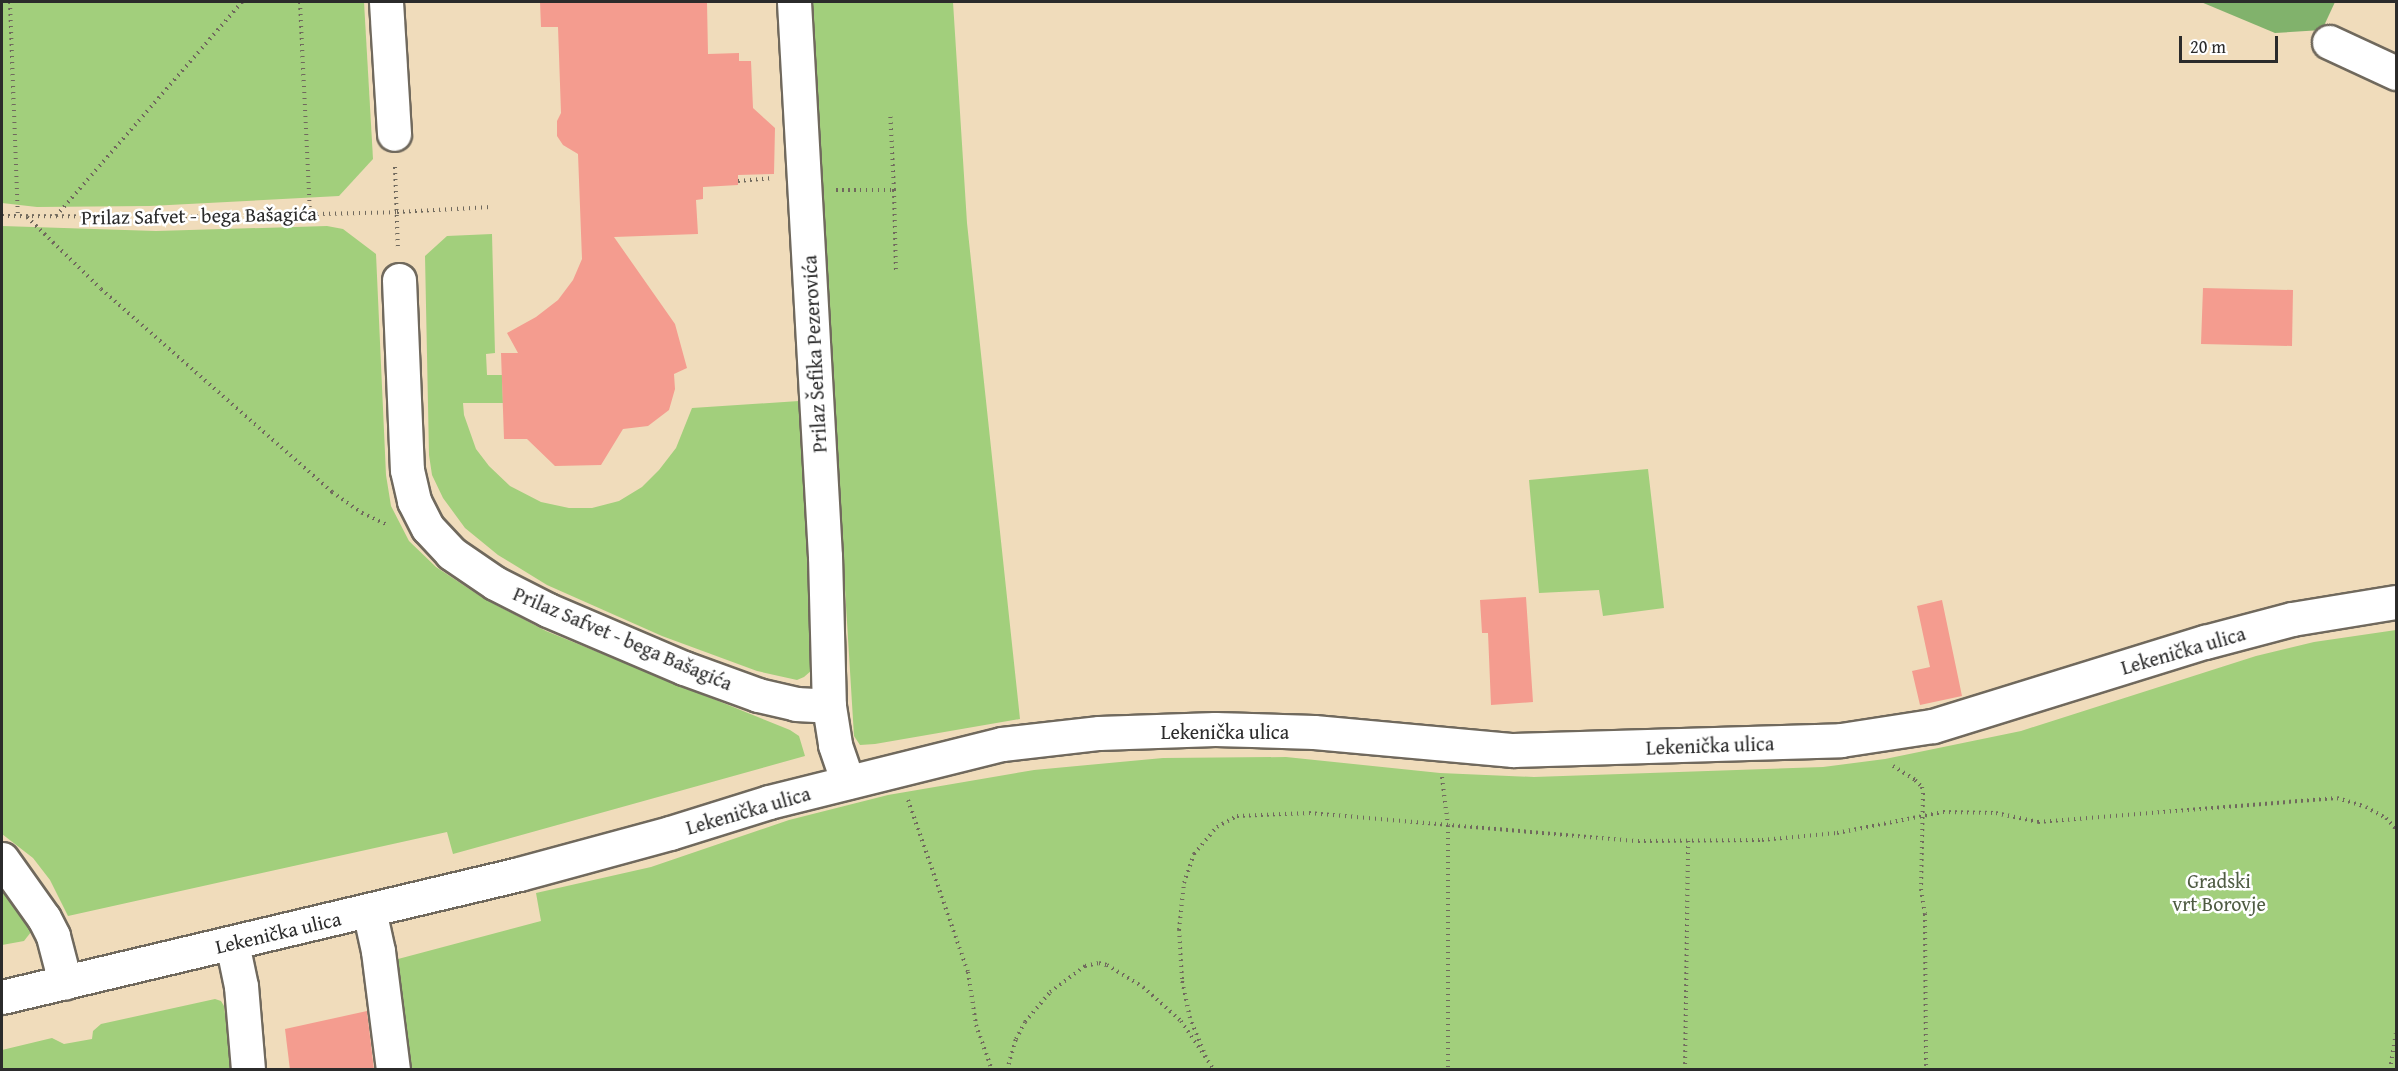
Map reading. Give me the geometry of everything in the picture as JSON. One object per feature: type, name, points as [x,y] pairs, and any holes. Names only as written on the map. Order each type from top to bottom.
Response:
[{"type":"street","points":[[386,2],[394,134]]},
{"type":"street","name":"Prilaz Šefika Pezerovića","points":[[794,2],[825,556],[829,706]]},
{"type":"street","points":[[2329,42],[2397,73]]},
{"type":"street","name":"Prilaz Safvet - bega Bašagića","points":[[399,280],[407,470],[414,501],[428,528],[451,553],[495,583],[548,610],[684,668],[758,695],[796,704],[829,706]]},
{"type":"street","name":"Lekenička ulica","points":[[2,997],[519,874],[670,833],[769,802],[1002,744],[1099,733],[1215,729],[1314,732],[1513,750],[1841,740],[1933,726],[2205,642],[2292,619],[2397,602]]},
{"type":"street","points":[[829,706],[835,745],[848,782]]},
{"type":"street","points":[[2,859],[44,918],[53,936],[65,982]]},
{"type":"street","points":[[369,910],[378,951],[393,1070]]},
{"type":"street","points":[[232,943],[241,986],[248,1070]]},
{"type":"path","points":[[9,2],[18,217]]},
{"type":"path","points":[[56,217],[242,2]]},
{"type":"path","points":[[300,2],[310,214]]},
{"type":"path","points":[[890,112],[896,272]]},
{"type":"path","points":[[394,134],[399,280]]},
{"type":"path","points":[[829,190],[894,190]]},
{"type":"path","name":"Prilaz Safvet - bega Bašagića","points":[[2,216],[310,214],[490,207]]},
{"type":"path","points":[[27,217],[101,289],[332,492],[362,513],[389,526],[408,530],[428,528]]},
{"type":"path","points":[[1885,763],[1904,771],[1922,787],[1921,889],[1925,914],[1926,1070]]},
{"type":"path","points":[[1441,768],[1448,826],[1448,1070]]},
{"type":"path","points":[[906,798],[912,805],[931,869],[968,972],[976,1025],[992,1070]]},
{"type":"path","points":[[1206,1057],[1190,1018],[1182,979],[1179,930],[1184,882],[1194,854],[1217,827],[1237,816],[1264,813],[1309,813],[1638,841],[1762,840],[1838,833],[1943,812],[1996,813],[2038,822],[2337,798],[2366,807],[2397,829]]},
{"type":"path","points":[[1685,1070],[1688,841]]},
{"type":"path","points":[[1007,1070],[1016,1039],[1025,1022],[1050,993],[1085,966],[1099,963],[1107,965],[1143,987],[1181,1022],[1214,1070]]},
{"type":"path","points":[[2390,1070],[2397,1033]]},
{"type":"green space","points":[[2,2],[364,2],[373,159],[339,196],[150,206],[37,207],[2,203]]},
{"type":"green space","points":[[809,2],[953,2],[967,223],[1020,719],[875,744],[860,745],[854,736]]},
{"type":"green space","points":[[2201,2],[2335,2],[2322,30],[2275,33]]},
{"type":"green space","points":[[2,226],[156,231],[327,226],[343,229],[376,254],[386,475],[391,506],[409,541],[436,567],[483,598],[546,631],[790,730],[799,736],[805,756],[453,854],[447,832],[68,916],[50,880],[33,858],[2,834]]},
{"type":"green space","points":[[492,234],[495,353],[486,354],[487,375],[502,375],[503,403],[463,403],[464,415],[476,449],[489,466],[510,486],[541,502],[569,508],[592,508],[619,501],[642,487],[659,470],[676,448],[692,408],[799,401],[814,661],[812,670],[804,677],[797,680],[757,671],[662,636],[547,585],[498,555],[465,528],[443,498],[432,475],[429,455],[425,256],[447,236]]},
{"type":"green space","points":[[1648,469],[1664,608],[1603,616],[1599,590],[1539,593],[1529,480]]},
{"type":"green space","name":"Gradski vrt Borovje","points":[[2396,630],[2396,1069],[408,1069],[395,965],[398,959],[541,921],[536,893],[651,867],[789,820],[888,795],[1034,770],[1163,758],[1286,757],[1440,773],[1534,777],[1823,767],[1885,759],[2021,731],[2256,656],[2314,642]]},
{"type":"green space","points":[[2,885],[31,926],[31,932],[24,941],[2,945]]},
{"type":"green space","points":[[215,999],[221,1001],[224,1006],[232,1069],[2,1069],[2,1050],[52,1038],[64,1044],[92,1039],[93,1031],[101,1024]]},
{"type":"building","points":[[540,2],[707,2],[708,54],[739,53],[739,61],[751,61],[753,108],[775,128],[774,174],[738,175],[738,185],[703,187],[703,199],[696,200],[698,234],[614,237],[675,324],[687,368],[674,374],[675,389],[669,410],[648,426],[623,429],[601,465],[555,466],[527,439],[504,439],[501,353],[518,353],[507,333],[536,317],[558,300],[573,280],[582,259],[578,154],[563,145],[557,136],[557,121],[561,113],[558,27],[541,27]]},
{"type":"building","points":[[2203,288],[2293,290],[2292,346],[2201,344]]},
{"type":"building","points":[[1526,597],[1533,702],[1491,705],[1488,633],[1482,633],[1480,600]]},
{"type":"building","points":[[1942,600],[1962,696],[1920,705],[1912,671],[1930,667],[1917,606]]},
{"type":"building","points":[[367,1011],[374,1070],[290,1070],[285,1029]]}]
